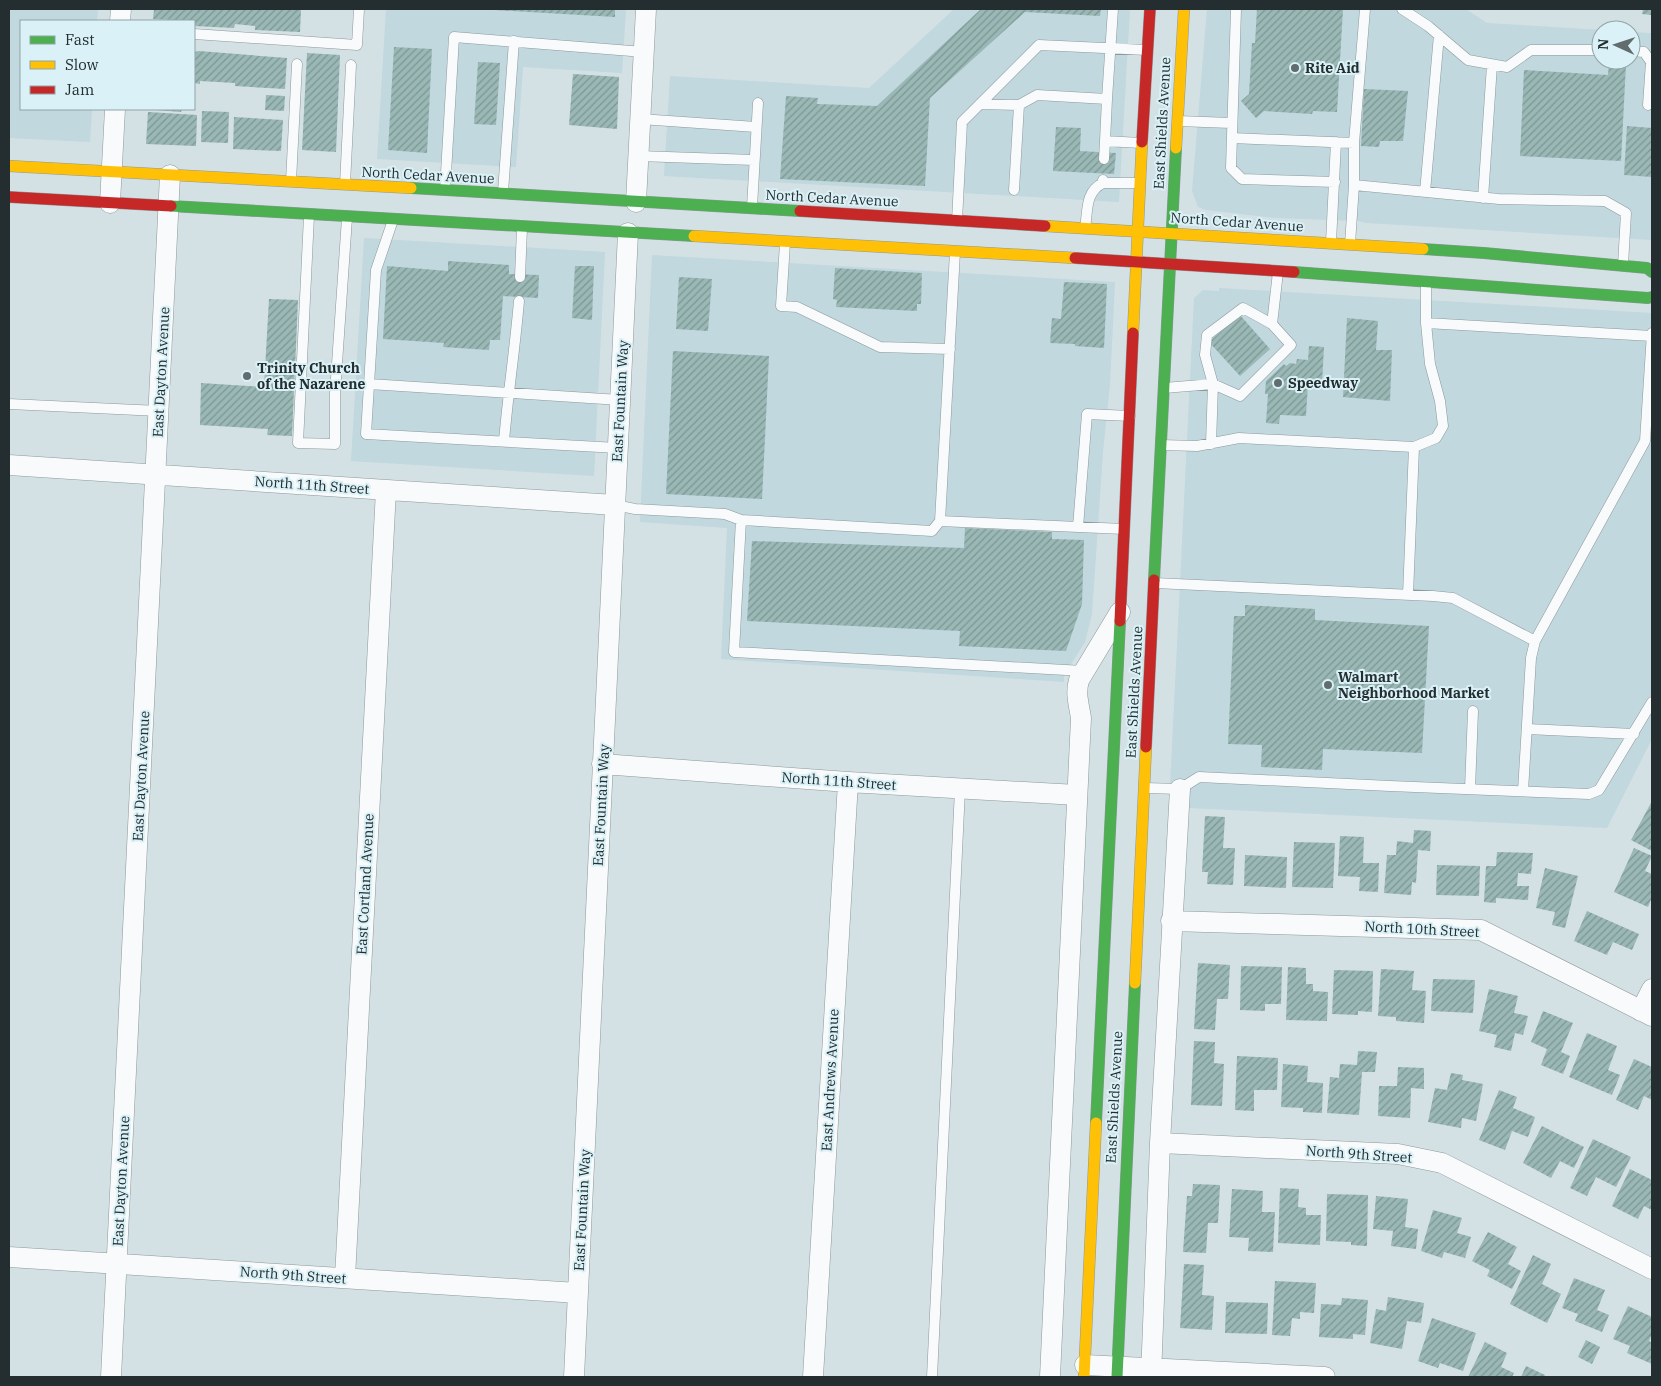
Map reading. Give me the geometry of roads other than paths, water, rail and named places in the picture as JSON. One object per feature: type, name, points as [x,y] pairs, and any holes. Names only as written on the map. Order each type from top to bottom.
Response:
[{"type":"main road","name":"East Shields Avenue","points":[[1085,1371],[1125,529],[1137,231],[1150,9]]},
{"type":"main road","name":"East Shields Avenue","points":[[1117,1372],[1133,908],[1144,788],[1169,263],[1184,9]]},
{"type":"main road","name":"North Cedar Avenue","points":[[9,166],[503,194],[785,242],[1169,263],[1652,297]]},
{"type":"main road","name":"North Cedar Avenue","points":[[9,197],[522,227],[752,208],[1350,244],[1647,268],[1652,272]]},
{"type":"main road","points":[[738,217],[752,208]]},
{"type":"main road","points":[[522,227],[537,215]]},
{"type":"main road","points":[[942,232],[951,228],[957,220]]},
{"type":"main road","points":[[785,242],[802,230]]},
{"type":"main road","points":[[1504,267],[1526,257]]},
{"type":"main road","points":[[1426,282],[1430,270]]},
{"type":"main road","points":[[1125,529],[1132,532],[1138,539]]},
{"type":"main road","points":[[1140,569],[1154,583]]},
{"type":"main road","points":[[1118,673],[1126,738]]},
{"type":"street","name":"East Fountain Way","points":[[574,1377],[620,400],[638,156],[646,9]]},
{"type":"street","points":[[110,203],[115,110]]},
{"type":"street","name":"East Dayton Avenue","points":[[112,1377],[170,175]]},
{"type":"street","name":"North 11th Street","points":[[9,465],[615,505]]},
{"type":"street","name":"East Cortland Avenue","points":[[345,1278],[386,490]]},
{"type":"street","points":[[1050,1377],[1081,718],[1076,699],[1076,688],[1078,680],[1121,610]]},
{"type":"street","name":"North 11th Street","points":[[602,764],[848,782],[1077,795]]},
{"type":"street","name":"East Andrews Avenue","points":[[813,1377],[848,782]]},
{"type":"street","points":[[1151,1373],[1160,1143],[1180,789]]},
{"type":"street","name":"North 10th Street","points":[[1172,921],[1481,930],[1647,1013]]},
{"type":"street","points":[[1647,1013],[1652,989]]},
{"type":"street","name":"North 9th Street","points":[[1160,1143],[1398,1154],[1442,1163],[1652,1269]]},
{"type":"street","name":"North 9th Street","points":[[9,1257],[578,1293]]},
{"type":"street","points":[[1085,1371],[1325,1377]]},
{"type":"lane","points":[[195,34],[357,45],[359,9]]},
{"type":"lane","points":[[1104,159],[1113,9]]},
{"type":"lane","points":[[1236,9],[1231,168],[1242,179],[1335,182]]},
{"type":"lane","points":[[1350,244],[1354,185],[1354,143],[1365,9]]},
{"type":"lane","points":[[1402,9],[1439,35],[1468,60],[1507,67],[1531,50],[1591,50]]},
{"type":"lane","points":[[1425,192],[1439,35]]},
{"type":"lane","points":[[445,191],[454,36],[644,52]]},
{"type":"lane","points":[[503,194],[514,41]]},
{"type":"lane","points":[[957,220],[962,122],[1039,45],[1148,50]]},
{"type":"lane","points":[[1641,52],[1644,52],[1651,62],[1652,68],[1648,105]]},
{"type":"lane","points":[[290,182],[297,64]]},
{"type":"lane","points":[[345,185],[351,65]]},
{"type":"lane","points":[[1483,198],[1492,65]]},
{"type":"lane","points":[[980,104],[1019,106],[1037,95],[1107,99]]},
{"type":"lane","points":[[752,208],[758,102]]},
{"type":"lane","points":[[1014,190],[1019,106]]},
{"type":"lane","points":[[640,119],[756,127]]},
{"type":"lane","points":[[1177,121],[1231,123]]},
{"type":"lane","points":[[1232,138],[1354,143]]},
{"type":"lane","points":[[1105,141],[1142,143]]},
{"type":"lane","points":[[1330,243],[1336,142]]},
{"type":"lane","points":[[638,156],[754,160]]},
{"type":"lane","points":[[1085,228],[1090,193],[1095,187],[1103,182],[1140,183]]},
{"type":"lane","points":[[1354,185],[1483,198],[1604,201],[1626,213],[1623,266]]},
{"type":"lane","points":[[309,215],[298,443],[335,444],[335,394],[347,217]]},
{"type":"lane","points":[[393,220],[376,270],[366,434],[618,448]]},
{"type":"lane","points":[[520,277],[522,227]]},
{"type":"lane","points":[[785,242],[781,306],[797,307],[880,347],[950,350]]},
{"type":"lane","points":[[615,505],[635,509],[725,514],[741,520],[932,531],[940,522],[955,251]]},
{"type":"lane","points":[[1272,324],[1278,271]]},
{"type":"lane","points":[[1160,445],[1197,446],[1239,438],[1414,447],[1436,438],[1443,426],[1440,401],[1430,364],[1426,323],[1426,282]]},
{"type":"lane","points":[[504,441],[519,301]]},
{"type":"lane","points":[[1163,388],[1213,384],[1240,396],[1291,345],[1272,324],[1243,308],[1206,335],[1205,355],[1213,384],[1211,444]]},
{"type":"lane","points":[[1426,323],[1652,335],[1645,441],[1535,641],[1531,658],[1523,790]]},
{"type":"lane","points":[[369,384],[620,400]]},
{"type":"lane","points":[[9,404],[159,411]]},
{"type":"lane","points":[[1078,527],[1087,414],[1130,416]]},
{"type":"lane","points":[[1408,595],[1414,447]]},
{"type":"lane","points":[[741,520],[734,652],[1084,671]]},
{"type":"lane","points":[[940,522],[1125,529]]},
{"type":"lane","points":[[1154,583],[1453,598],[1535,641]]},
{"type":"lane","points":[[1144,788],[1180,789],[1199,777],[1589,794],[1599,790],[1652,702]]},
{"type":"lane","points":[[1470,789],[1473,711]]},
{"type":"lane","points":[[1527,729],[1634,734]]},
{"type":"lane","points":[[932,1377],[960,789]]},
{"type":"place","name":"Rite Aid","points":[[1295,68]]},
{"type":"place","name":"Trinity Church of the Nazarene","points":[[247,376]]},
{"type":"place","name":"Speedway","points":[[1278,383]]},
{"type":"place","name":"Walmart Neighborhood Market","points":[[1328,685]]}]
